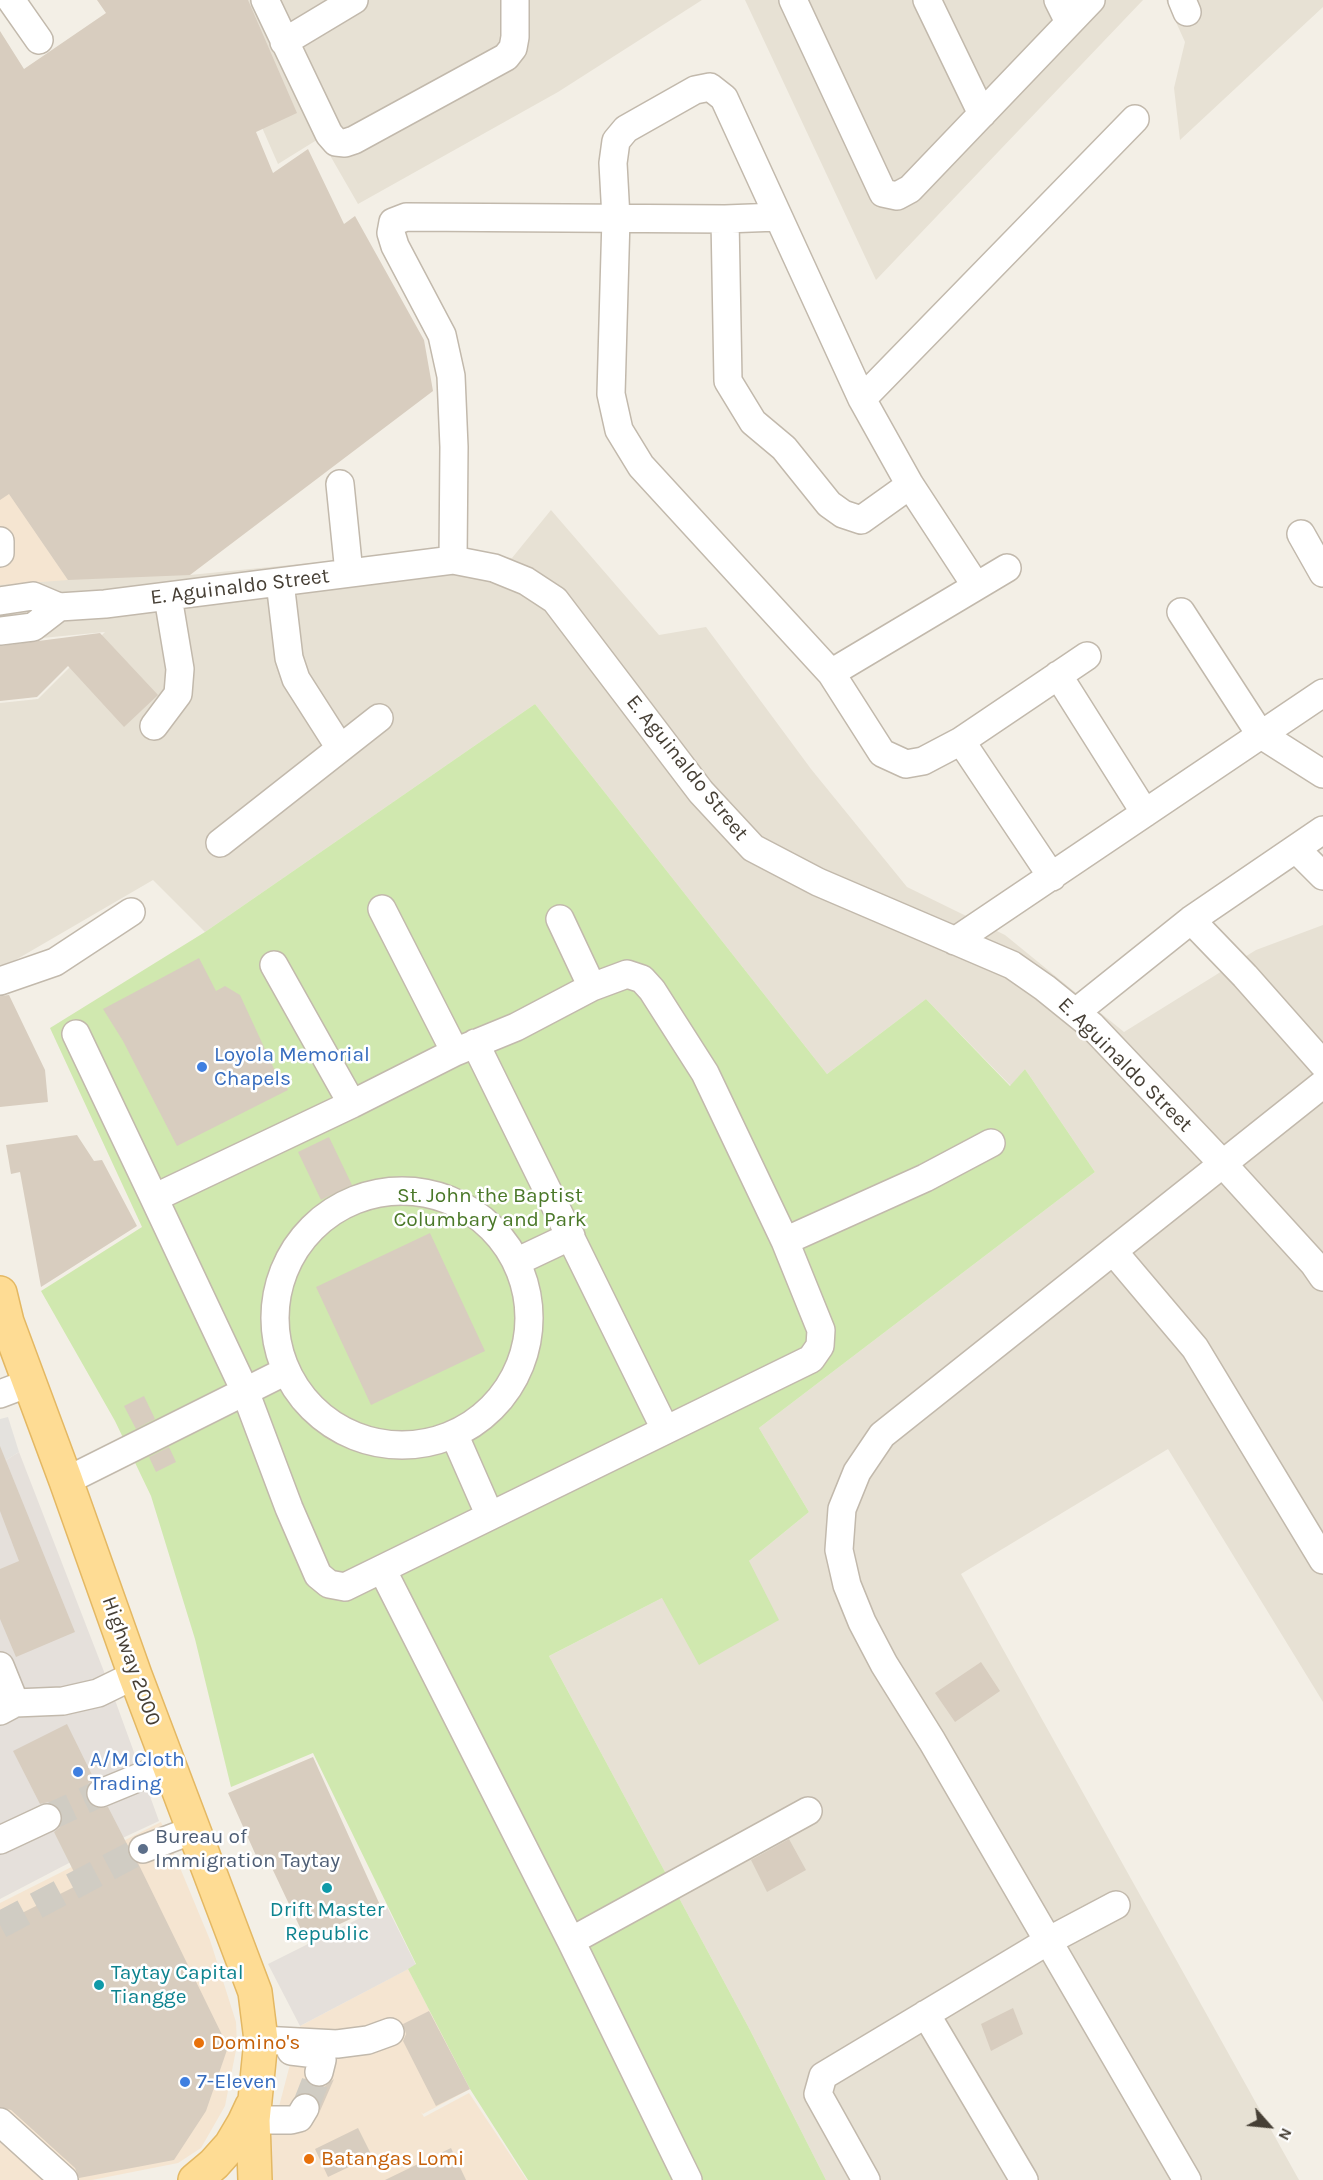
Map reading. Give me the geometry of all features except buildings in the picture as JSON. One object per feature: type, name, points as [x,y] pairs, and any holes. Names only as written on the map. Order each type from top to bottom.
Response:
[{"type":"main road","name":"Highway 2000","points":[[0,1293],[7,1322],[14,1388],[66,1481],[135,1675],[255,1992],[260,2044],[254,2110],[255,2180]]},
{"type":"main road","name":"Highway 2000","points":[[195,2180],[231,2145],[254,2110]]},
{"type":"main road","points":[[195,2180],[220,2177],[236,2180]]},
{"type":"street","points":[[11,0],[39,40]]},
{"type":"street","points":[[265,0],[329,134],[336,142],[345,143],[354,141],[506,57],[513,48],[515,37],[514,0]]},
{"type":"street","points":[[284,42],[354,0]]},
{"type":"street","points":[[794,0],[883,193],[897,196],[910,189],[982,114],[1063,11],[1091,0]]},
{"type":"street","points":[[927,0],[982,114]]},
{"type":"street","points":[[976,586],[910,485],[862,399],[724,98],[710,87],[695,90],[626,129],[616,141],[613,163],[616,219],[611,394],[619,430],[641,466],[831,673],[882,753],[906,764],[923,761],[961,741],[1087,656]]},
{"type":"street","points":[[862,399],[1135,119]]},
{"type":"street","points":[[453,560],[454,447],[451,376],[442,335],[394,246],[391,233],[393,222],[406,217],[725,219],[778,217]]},
{"type":"street","points":[[725,219],[728,381],[753,422],[784,448],[829,504],[843,514],[861,520],[910,485]]},
{"type":"street","points":[[340,484],[349,573]]},
{"type":"street","points":[[1301,534],[1323,573]]},
{"type":"street","points":[[0,541],[0,553]]},
{"type":"street","name":"E. Aguinaldo Street","points":[[0,601],[33,596],[59,607],[168,597],[453,560],[494,568],[526,581],[555,600],[701,792],[753,848],[818,882],[1012,965],[1076,1012],[1223,1164],[1314,1264],[1323,1277]]},
{"type":"street","points":[[831,673],[1007,568]]},
{"type":"street","points":[[280,582],[290,658],[296,679],[340,748]]},
{"type":"street","points":[[154,726],[178,694],[180,669],[168,597]]},
{"type":"street","points":[[0,631],[33,627],[59,607]]},
{"type":"street","points":[[1181,612],[1260,734],[1323,774]]},
{"type":"street","points":[[1058,675],[1145,813]]},
{"type":"street","points":[[955,941],[1323,693]]},
{"type":"street","points":[[220,843],[379,718]]},
{"type":"street","points":[[961,741],[1052,877]]},
{"type":"street","points":[[1076,1012],[1191,920],[1323,830]]},
{"type":"street","points":[[1296,849],[1323,876]]},
{"type":"street","points":[[382,909],[530,1157],[665,1429]]},
{"type":"street","points":[[0,981],[56,962],[131,912]]},
{"type":"street","points":[[560,920],[592,987]]},
{"type":"street","points":[[1191,920],[1245,976],[1323,1064]]},
{"type":"street","points":[[274,964],[352,1104]]},
{"type":"street","points":[[76,1034],[245,1391],[289,1508],[318,1575],[329,1584],[345,1587],[811,1359],[820,1346],[821,1330],[785,1241],[705,1073],[652,990],[642,979],[627,974],[592,987],[516,1027],[465,1048],[154,1198]]},
{"type":"street","points":[[1187,2180],[932,1741],[884,1664],[862,1622],[847,1586],[839,1550],[842,1509],[857,1472],[882,1435],[1323,1084]]},
{"type":"street","points":[[785,1241],[925,1178],[991,1143]]},
{"type":"street","points":[[388,1192],[419,1192],[439,1197],[476,1215],[505,1244],[516,1262],[528,1300],[529,1321],[521,1361],[513,1380],[501,1396],[480,1418],[454,1434],[416,1445],[396,1445],[357,1437],[339,1429],[308,1404],[286,1371],[279,1351],[276,1331],[276,1310],[282,1280],[295,1251],[307,1235],[339,1208],[388,1192]]},
{"type":"street","points":[[516,1262],[571,1236]]},
{"type":"street","points":[[1113,1251],[1195,1348],[1323,1558]]},
{"type":"street","points":[[66,1481],[286,1371]]},
{"type":"street","points":[[454,1434],[490,1516]]},
{"type":"street","points":[[382,1569],[571,1941],[688,2180]]},
{"type":"street","points":[[0,1666],[8,1707],[98,1693],[135,1675]]},
{"type":"street","points":[[101,1793],[169,1765]]},
{"type":"street","points":[[571,1941],[808,1811]]},
{"type":"street","points":[[0,1840],[47,1818]]},
{"type":"street","points":[[143,1849],[193,1830]]},
{"type":"street","points":[[866,2180],[818,2094],[823,2076],[1048,1941],[1116,1905]]},
{"type":"street","points":[[926,2014],[1024,2180]]},
{"type":"street","points":[[260,2044],[337,2044],[368,2040],[390,2032]]},
{"type":"street","points":[[260,2044],[316,2054],[322,2060],[319,2072]]},
{"type":"street","points":[[254,2110],[291,2120],[299,2118],[305,2108]]},
{"type":"street","points":[[0,2122],[64,2180]]},
{"type":"shaded area","points":[[206,0],[702,0],[558,92],[358,204],[320,138],[278,164]]},
{"type":"shaded area","points":[[745,0],[1143,0],[876,280]]},
{"type":"shaded area","points":[[1166,0],[1323,0],[1323,7],[1180,140],[1174,88],[1185,42]]},
{"type":"shaded area","points":[[0,480],[190,575],[440,550],[512,558],[551,510],[659,635],[706,627],[811,769],[907,887],[1005,935],[1124,1032],[1256,950],[1323,925],[1323,1702],[1168,1449],[961,1574],[1299,2180],[826,2180],[750,2030],[549,1656],[662,1598],[749,1561],[809,1512],[759,1428],[1095,1172],[1025,1069],[1011,1086],[926,999],[827,1074],[535,704],[205,932],[153,880],[0,969],[0,703],[38,699],[105,632],[0,642]]},
{"type":"shaded area","points":[[0,480],[68,580],[0,585]]},
{"type":"shaded area","points":[[8,1417],[19,1452],[0,1464],[0,1419]]},
{"type":"shaded area","points":[[19,1452],[159,1821],[69,1863],[0,1899],[0,1464]]},
{"type":"shaded area","name":"Taytay Capital Tiangge","points":[[161,1822],[210,1940],[236,2022],[237,2045],[225,2106],[201,2148],[178,2163],[92,2180],[0,2180],[0,1903]]},
{"type":"shaded area","points":[[386,1905],[416,1965],[300,2026],[268,1964]]},
{"type":"shaded area","points":[[408,1969],[470,2089],[423,2114],[421,2112],[424,2117],[469,2093],[527,2180],[268,2180],[263,2168],[300,2026]]},
{"type":"green space","name":"St. John the Baptist Columbary and Park","points":[[535,704],[827,1074],[926,999],[1010,1086],[1025,1069],[1095,1172],[759,1428],[809,1512],[749,1561],[779,1620],[699,1665],[662,1598],[549,1656],[750,2030],[826,2180],[528,2180],[470,2089],[408,1969],[416,1964],[313,1753],[231,1787],[195,1639],[151,1496],[115,1421],[41,1291],[142,1227],[50,1028],[205,932]]},
{"type":"tunnel","points":[[47,1818],[101,1793]]},
{"type":"tunnel","points":[[0,1925],[143,1849]]},
{"type":"tunnel","points":[[305,2108],[319,2072]]},
{"type":"place","name":"Loyola Memorial Chapels","points":[[202,1067]]},
{"type":"place","name":"A/M Cloth Trading","points":[[78,1772]]},
{"type":"place","name":"Bureau of Immigration Taytay","points":[[143,1849]]},
{"type":"place","name":"Drift Master Republic","points":[[327,1888]]},
{"type":"place","name":"Taytay Capital Tiangge","points":[[99,1985]]},
{"type":"place","name":"Domino's","points":[[199,2043]]},
{"type":"place","name":"7-Eleven","points":[[185,2082]]},
{"type":"place","name":"Batangas Lomi","points":[[309,2159]]}]
